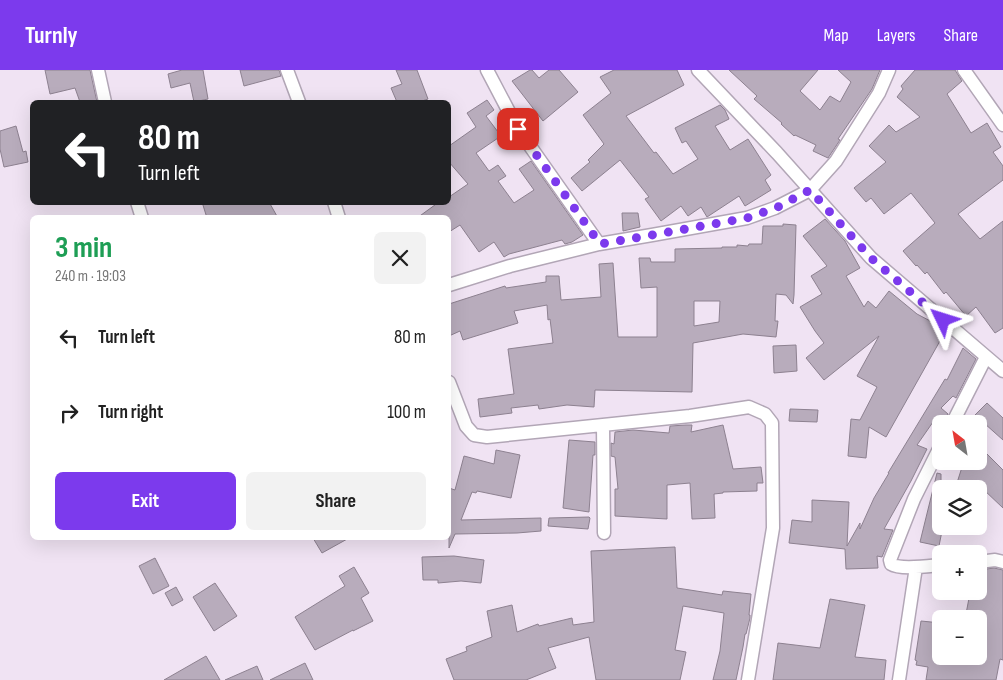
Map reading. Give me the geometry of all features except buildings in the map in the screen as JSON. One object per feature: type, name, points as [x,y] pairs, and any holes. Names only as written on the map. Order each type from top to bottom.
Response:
[{"type":"street","points":[[98,70],[106,100]]},
{"type":"street","points":[[287,70],[298,100]]},
{"type":"street","points":[[487,70],[518,129],[600,244]]},
{"type":"street","points":[[698,70],[871,258],[1003,371]]},
{"type":"street","points":[[451,284],[510,266],[600,244],[747,218],[776,208],[810,190],[836,161],[879,93],[889,70]]},
{"type":"street","points":[[964,70],[1003,125]]},
{"type":"street","points":[[957,415],[986,358]]},
{"type":"street","points":[[451,387],[466,426],[474,435],[487,437],[690,416],[749,407],[765,414],[772,423],[773,528],[748,680]]},
{"type":"street","points":[[603,425],[604,533]]},
{"type":"street","points":[[932,463],[914,499],[890,560],[891,564],[895,566],[932,566]]},
{"type":"street","points":[[987,561],[1003,562]]},
{"type":"street","points":[[899,680],[916,567]]},
{"type":"route","points":[[518,129],[600,244],[747,218],[776,208],[810,190],[871,258],[943,320]]}]
